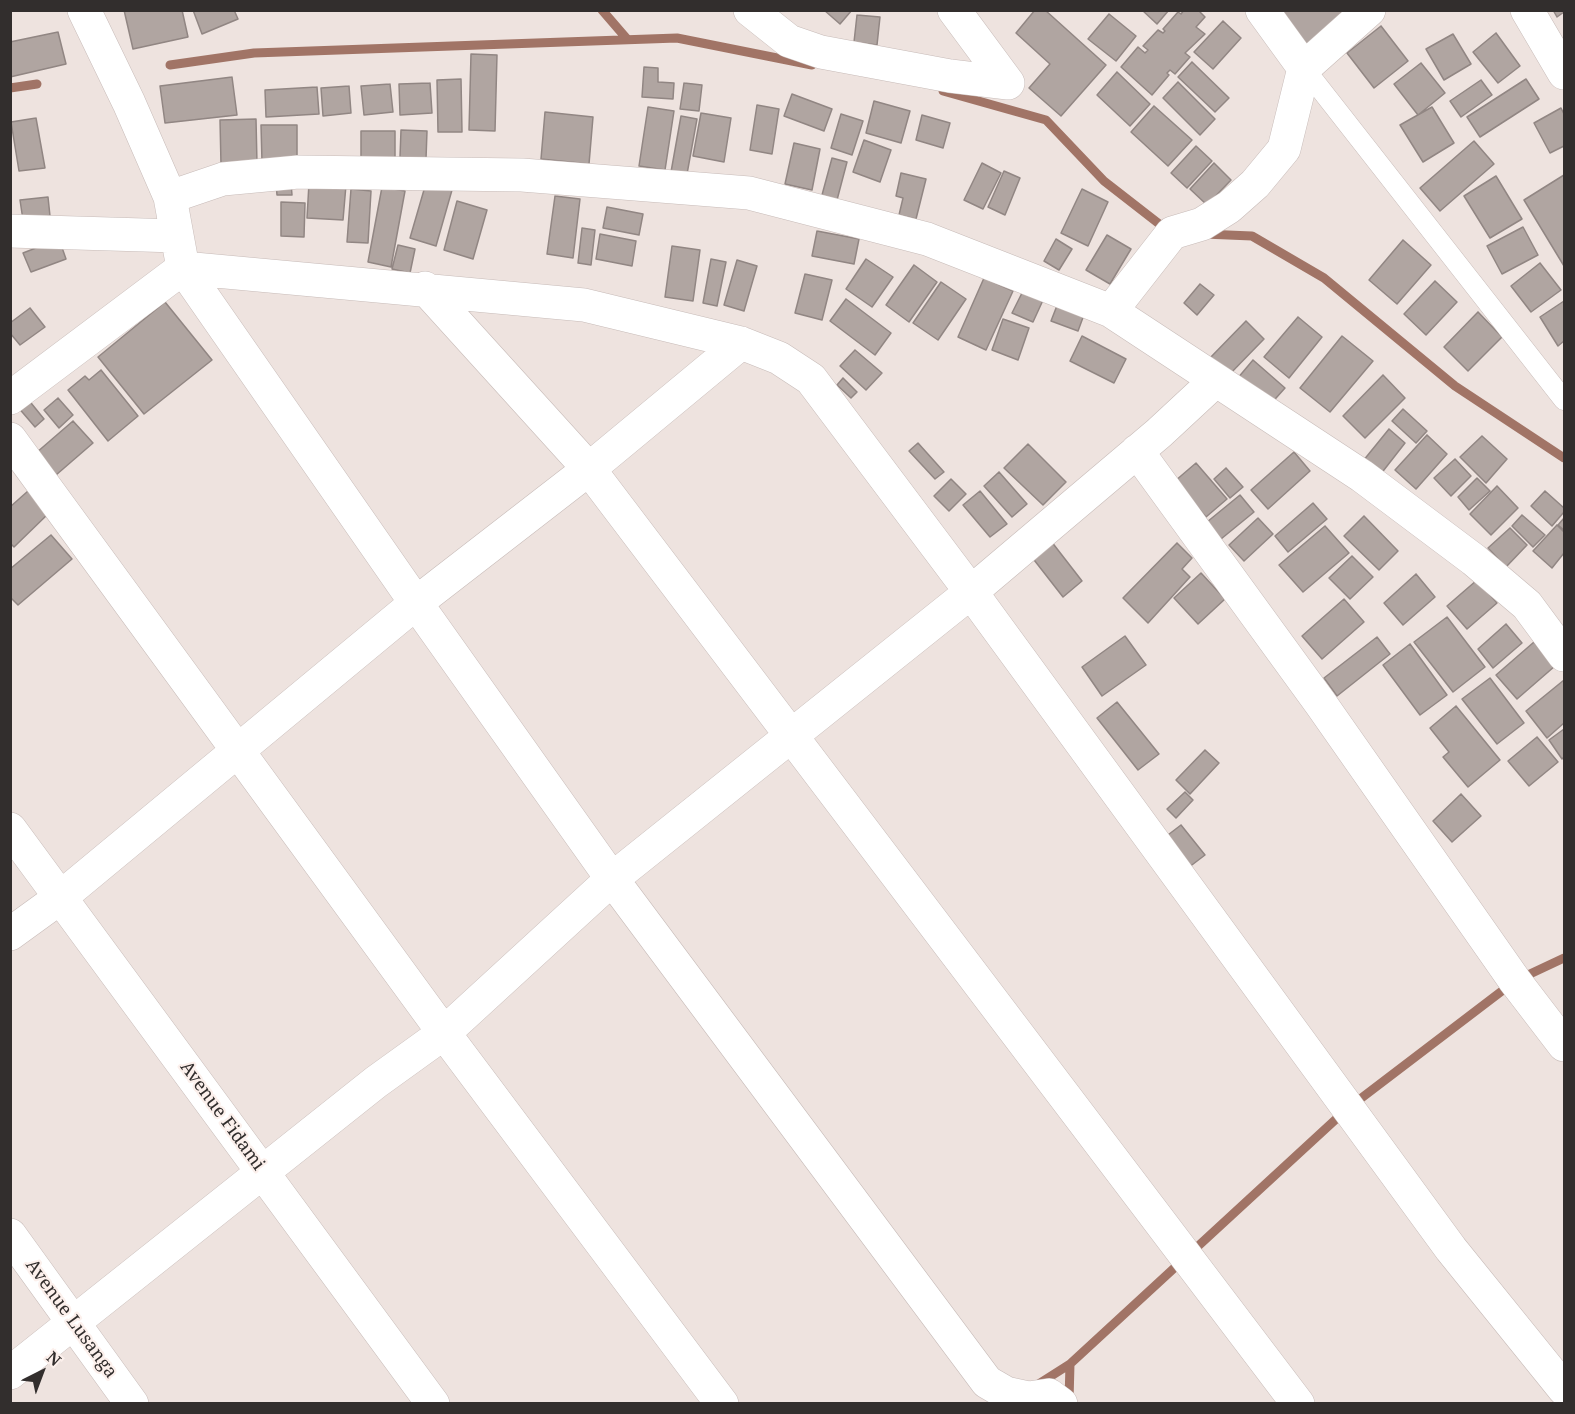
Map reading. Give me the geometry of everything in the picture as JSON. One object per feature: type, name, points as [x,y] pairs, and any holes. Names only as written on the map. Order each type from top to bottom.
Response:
[{"type":"street","points":[[84,10],[129,102],[170,197],[183,268],[416,603],[612,879],[987,1382],[1006,1393],[1029,1398],[1049,1395],[1062,1404]]},
{"type":"street","points":[[750,10],[789,41],[821,52],[951,76],[1008,83],[954,10]]},
{"type":"street","points":[[1262,10],[1304,68]]},
{"type":"street","points":[[1111,311],[1172,233],[1202,224],[1229,207],[1255,184],[1284,149],[1304,68],[1369,10]]},
{"type":"street","points":[[1527,10],[1564,73]]},
{"type":"street","points":[[170,197],[224,179],[298,172],[522,176],[749,193],[927,239],[1111,311],[1362,476],[1474,560],[1527,605],[1564,655]]},
{"type":"street","points":[[10,231],[177,236]]},
{"type":"street","points":[[10,398],[183,268],[425,288],[584,305],[741,343],[779,358],[811,379],[972,592],[1451,1249],[1564,1389]]},
{"type":"street","points":[[425,288],[589,469],[793,734],[1298,1404]]},
{"type":"street","points":[[10,934],[61,897],[416,603],[589,469],[741,343]]},
{"type":"street","points":[[10,1373],[376,1082],[444,1033],[612,879],[972,592],[1215,381]]},
{"type":"street","points":[[10,440],[444,1033],[722,1404]]},
{"type":"street","points":[[1137,451],[1321,704],[1515,981],[1564,1045]]},
{"type":"street","name":"Avenue Fidami","points":[[10,829],[433,1404]]},
{"type":"street","name":"Avenue Lusanga","points":[[10,1234],[132,1404]]},
{"type":"lane","points":[[1304,68],[1564,400]]},
{"type":"building","points":[[124,10],[182,10],[188,37],[133,49]]},
{"type":"building","points":[[193,10],[234,10],[238,19],[202,34]]},
{"type":"building","points":[[824,10],[852,10],[840,24]]},
{"type":"building","points":[[1035,10],[1045,10],[1106,65],[1061,116],[1029,88],[1050,64],[1016,33]]},
{"type":"building","points":[[1142,10],[1169,10],[1157,24]]},
{"type":"building","points":[[1184,10],[1198,10],[1205,17],[1196,27],[1205,34],[1185,53],[1190,57],[1175,74],[1170,70],[1167,73],[1169,75],[1152,95],[1121,67],[1138,47],[1145,53],[1148,50],[1143,46],[1158,30],[1163,33],[1165,31],[1163,29],[1178,12],[1181,14]]},
{"type":"building","points":[[1270,10],[1350,10],[1305,50]]},
{"type":"building","points":[[1553,10],[1564,10],[1564,12],[1557,17]]},
{"type":"building","points":[[1109,14],[1136,36],[1116,61],[1088,39]]},
{"type":"building","points":[[857,15],[880,17],[877,45],[854,42]]},
{"type":"building","points":[[1223,21],[1241,38],[1213,69],[1194,52]]},
{"type":"building","points":[[1381,26],[1408,61],[1374,88],[1347,53]]},
{"type":"building","points":[[58,32],[66,64],[10,77],[10,42]]},
{"type":"building","points":[[1496,33],[1520,66],[1498,83],[1473,52]]},
{"type":"building","points":[[1453,34],[1471,64],[1444,80],[1426,49]]},
{"type":"building","points":[[471,54],[497,55],[495,131],[469,130]]},
{"type":"building","points":[[1192,62],[1229,98],[1215,112],[1178,77]]},
{"type":"building","points":[[1421,63],[1445,93],[1418,115],[1394,84]]},
{"type":"building","points":[[644,67],[658,68],[658,82],[674,83],[673,99],[642,97]]},
{"type":"building","points":[[1117,72],[1150,104],[1130,126],[1097,95]]},
{"type":"building","points":[[232,77],[237,115],[165,123],[160,86]]},
{"type":"building","points":[[461,79],[462,132],[438,132],[437,80]]},
{"type":"building","points":[[1526,79],[1539,99],[1480,137],[1467,117]]},
{"type":"building","points":[[1481,80],[1492,95],[1461,117],[1450,101]]},
{"type":"building","points":[[1178,82],[1215,119],[1200,135],[1163,98]]},
{"type":"building","points":[[430,83],[432,113],[400,115],[399,84]]},
{"type":"building","points":[[684,83],[702,85],[699,111],[680,109]]},
{"type":"building","points":[[390,84],[393,112],[364,115],[361,86]]},
{"type":"building","points":[[349,86],[351,113],[323,116],[321,88]]},
{"type":"building","points":[[317,87],[319,114],[266,117],[265,90]]},
{"type":"building","points":[[792,94],[832,109],[824,131],[784,116]]},
{"type":"building","points":[[874,101],[910,111],[901,143],[866,133]]},
{"type":"building","points":[[757,105],[779,109],[772,154],[750,150]]},
{"type":"building","points":[[1154,106],[1192,140],[1168,166],[1131,132]]},
{"type":"building","points":[[648,107],[674,111],[665,170],[639,166]]},
{"type":"building","points":[[1432,107],[1454,143],[1423,162],[1400,125]]},
{"type":"building","points":[[1561,108],[1564,114],[1564,146],[1550,153],[1534,123]]},
{"type":"building","points":[[545,112],[593,117],[589,164],[541,159]]},
{"type":"building","points":[[701,113],[731,118],[724,162],[693,156]]},
{"type":"building","points":[[841,114],[863,121],[852,155],[831,148]]},
{"type":"building","points":[[922,115],[950,123],[943,148],[916,140]]},
{"type":"building","points":[[681,116],[697,119],[687,174],[671,172]]},
{"type":"building","points":[[36,118],[45,168],[19,171],[11,122]]},
{"type":"building","points":[[256,119],[257,164],[221,165],[220,120]]},
{"type":"building","points":[[261,125],[297,125],[297,162],[262,162]]},
{"type":"building","points":[[401,130],[427,131],[426,159],[400,157]]},
{"type":"building","points":[[361,131],[395,131],[395,162],[361,163]]},
{"type":"building","points":[[864,140],[891,150],[880,182],[853,172]]},
{"type":"building","points":[[1474,141],[1494,164],[1440,211],[1420,188]]},
{"type":"building","points":[[794,143],[820,149],[812,190],[785,184]]},
{"type":"building","points":[[1196,146],[1212,161],[1187,188],[1171,173]]},
{"type":"building","points":[[832,158],[847,162],[837,200],[822,195]]},
{"type":"building","points":[[982,163],[1001,173],[983,209],[964,200]]},
{"type":"building","points":[[1214,163],[1231,180],[1207,205],[1190,189]]},
{"type":"building","points":[[1004,171],[1020,178],[1005,215],[988,207]]},
{"type":"building","points":[[901,173],[926,179],[916,219],[899,215],[903,198],[896,196]]},
{"type":"building","points":[[1564,175],[1564,266],[1524,200]]},
{"type":"building","points":[[1496,176],[1522,219],[1490,238],[1464,196]]},
{"type":"building","points":[[276,183],[291,183],[292,195],[277,195]]},
{"type":"building","points":[[309,183],[346,185],[343,220],[307,218]]},
{"type":"building","points":[[426,183],[452,190],[436,246],[410,238]]},
{"type":"building","points":[[382,187],[405,191],[391,267],[368,262]]},
{"type":"building","points":[[351,189],[371,191],[368,243],[347,242]]},
{"type":"building","points":[[1082,189],[1108,202],[1088,246],[1061,233]]},
{"type":"building","points":[[555,196],[580,199],[573,258],[547,254]]},
{"type":"building","points":[[48,197],[50,216],[23,220],[20,200]]},
{"type":"building","points":[[457,201],[487,210],[473,259],[444,250]]},
{"type":"building","points":[[281,202],[305,203],[304,237],[281,236]]},
{"type":"building","points":[[607,207],[643,214],[639,235],[603,228]]},
{"type":"building","points":[[1523,227],[1538,255],[1502,274],[1487,246]]},
{"type":"building","points":[[582,228],[595,230],[591,265],[578,263]]},
{"type":"building","points":[[817,231],[859,239],[854,264],[812,256]]},
{"type":"building","points":[[600,234],[636,241],[632,266],[596,259]]},
{"type":"building","points":[[1107,235],[1131,249],[1110,284],[1086,270]]},
{"type":"building","points":[[59,239],[66,259],[31,272],[23,253]]},
{"type":"building","points":[[1056,239],[1072,249],[1059,270],[1044,261]]},
{"type":"building","points":[[1403,240],[1431,265],[1397,304],[1369,280]]},
{"type":"building","points":[[398,245],[415,249],[410,273],[392,269]]},
{"type":"building","points":[[672,246],[700,250],[693,301],[665,297]]},
{"type":"building","points":[[711,259],[726,262],[717,306],[703,303]]},
{"type":"building","points":[[866,259],[893,277],[872,307],[846,289]]},
{"type":"building","points":[[737,260],[757,266],[744,311],[724,305]]},
{"type":"building","points":[[1540,263],[1561,290],[1531,312],[1511,286]]},
{"type":"building","points":[[914,265],[937,282],[909,322],[886,305]]},
{"type":"building","points":[[805,274],[832,280],[822,320],[795,313]]},
{"type":"building","points":[[984,278],[1013,291],[986,350],[958,337]]},
{"type":"building","points":[[1435,281],[1457,302],[1426,335],[1404,314]]},
{"type":"building","points":[[941,282],[966,299],[938,340],[913,323]]},
{"type":"building","points":[[1200,284],[1214,295],[1197,315],[1184,303]]},
{"type":"building","points":[[1024,289],[1044,298],[1033,322],[1012,313]]},
{"type":"building","points":[[846,299],[891,333],[875,355],[830,321]]},
{"type":"building","points":[[1564,301],[1564,341],[1558,346],[1540,317]]},
{"type":"building","points":[[165,302],[212,360],[144,414],[98,357]]},
{"type":"building","points":[[1058,303],[1085,312],[1078,331],[1051,321]]},
{"type":"building","points":[[30,308],[45,327],[20,345],[10,333],[10,323]]},
{"type":"building","points":[[1478,312],[1502,337],[1468,371],[1444,347]]},
{"type":"building","points":[[1298,317],[1322,337],[1289,378],[1264,357]]},
{"type":"building","points":[[1003,319],[1029,328],[1018,360],[992,350]]},
{"type":"building","points":[[1246,321],[1264,339],[1225,379],[1207,361]]},
{"type":"building","points":[[1082,336],[1126,359],[1114,383],[1070,361]]},
{"type":"building","points":[[1342,336],[1373,361],[1330,412],[1300,388]]},
{"type":"building","points":[[855,350],[882,373],[866,390],[840,366]]},
{"type":"building","points":[[1253,360],[1285,388],[1268,407],[1237,379]]},
{"type":"building","points":[[101,370],[138,416],[108,441],[68,390],[85,376],[89,380]]},
{"type":"building","points":[[1383,375],[1405,398],[1365,438],[1343,416]]},
{"type":"building","points":[[843,378],[857,392],[851,398],[837,385]]},
{"type":"building","points":[[27,398],[44,419],[35,427],[17,406]]},
{"type":"building","points":[[58,398],[73,415],[59,428],[44,410]]},
{"type":"building","points":[[1403,409],[1427,431],[1416,443],[1392,421]]},
{"type":"building","points":[[73,421],[93,443],[56,475],[36,453]]},
{"type":"building","points":[[1389,429],[1405,443],[1380,475],[1363,461]]},
{"type":"building","points":[[1427,435],[1447,454],[1416,489],[1395,470]]},
{"type":"building","points":[[1482,436],[1507,459],[1486,483],[1460,457]]},
{"type":"building","points":[[918,443],[944,472],[935,479],[909,451]]},
{"type":"building","points":[[1028,444],[1066,482],[1043,505],[1004,468]]},
{"type":"building","points":[[1294,452],[1310,471],[1268,509],[1251,490]]},
{"type":"building","points":[[1455,459],[1471,476],[1451,496],[1434,478]]},
{"type":"building","points":[[1196,463],[1227,499],[1206,517],[1175,481]]},
{"type":"building","points":[[1226,468],[1243,487],[1230,498],[1214,479]]},
{"type":"building","points":[[999,472],[1027,504],[1012,517],[984,486]]},
{"type":"building","points":[[1477,478],[1490,491],[1469,510],[1458,497]]},
{"type":"building","points":[[951,479],[966,494],[949,511],[934,496]]},
{"type":"building","points":[[1497,486],[1518,508],[1491,535],[1470,514]]},
{"type":"building","points":[[28,491],[49,513],[14,547],[10,543],[10,507]]},
{"type":"building","points":[[980,491],[1007,524],[990,537],[963,505]]},
{"type":"building","points":[[1545,491],[1564,508],[1564,512],[1552,526],[1531,506]]},
{"type":"building","points":[[1240,495],[1254,512],[1221,539],[1207,522]]},
{"type":"building","points":[[1313,503],[1327,519],[1288,552],[1275,536]]},
{"type":"building","points":[[1522,515],[1545,535],[1533,547],[1512,526]]},
{"type":"building","points":[[1364,516],[1398,551],[1379,570],[1344,536]]},
{"type":"building","points":[[1258,518],[1273,534],[1244,561],[1229,545]]},
{"type":"building","points":[[1564,518],[1564,530],[1558,525]]},
{"type":"building","points":[[1557,525],[1564,532],[1564,553],[1552,568],[1533,551]]},
{"type":"building","points":[[1325,526],[1349,553],[1303,592],[1279,565]]},
{"type":"building","points":[[1510,528],[1527,545],[1506,567],[1488,548]]},
{"type":"building","points":[[51,535],[72,559],[18,605],[10,597],[10,569]]},
{"type":"building","points":[[1051,541],[1082,581],[1063,597],[1031,556]]},
{"type":"building","points":[[1177,543],[1192,558],[1182,569],[1190,577],[1148,623],[1123,598]]},
{"type":"building","points":[[1352,556],[1373,577],[1350,599],[1329,578]]},
{"type":"building","points":[[1201,573],[1225,599],[1198,624],[1174,598]]},
{"type":"building","points":[[1416,574],[1435,597],[1403,625],[1384,603]]},
{"type":"building","points":[[1477,580],[1497,603],[1467,629],[1447,606]]},
{"type":"building","points":[[1344,599],[1364,622],[1322,659],[1302,636]]},
{"type":"building","points":[[1447,617],[1485,667],[1453,692],[1414,642]]},
{"type":"building","points":[[1506,624],[1522,643],[1493,668],[1478,649]]},
{"type":"building","points":[[1125,636],[1146,665],[1102,696],[1082,667]]},
{"type":"building","points":[[1377,637],[1390,654],[1337,696],[1324,678]]},
{"type":"building","points":[[1534,642],[1555,666],[1517,699],[1496,675]]},
{"type":"building","points":[[1410,644],[1447,695],[1420,715],[1383,665]]},
{"type":"building","points":[[1490,678],[1524,723],[1497,744],[1462,699]]},
{"type":"building","points":[[1564,680],[1564,723],[1547,738],[1526,711]]},
{"type":"building","points":[[1117,702],[1159,754],[1138,770],[1097,718]]},
{"type":"building","points":[[1456,706],[1500,760],[1468,787],[1443,757],[1449,752],[1430,728]]},
{"type":"building","points":[[1564,729],[1564,757],[1562,759],[1549,740]]},
{"type":"building","points":[[1537,737],[1558,762],[1529,786],[1508,761]]},
{"type":"building","points":[[1205,750],[1219,763],[1190,794],[1176,780]]},
{"type":"building","points":[[1185,792],[1193,800],[1176,818],[1167,809]]},
{"type":"building","points":[[1461,794],[1481,816],[1452,842],[1433,821]]},
{"type":"building","points":[[1181,825],[1205,855],[1184,871],[1160,841]]},
{"type":"waterway","points":[[602,10],[627,39]]},
{"type":"waterway","points":[[170,65],[254,53],[677,38],[812,65]]},
{"type":"waterway","points":[[10,88],[37,84]]},
{"type":"waterway","points":[[943,91],[1046,120],[1104,181],[1167,230]]},
{"type":"waterway","points":[[1204,234],[1252,236],[1324,278],[1455,386],[1564,458]]},
{"type":"waterway","points":[[1037,1385],[1070,1364],[1347,1109],[1515,981],[1564,958]]},
{"type":"waterway","points":[[1069,1401],[1070,1364]]}]
